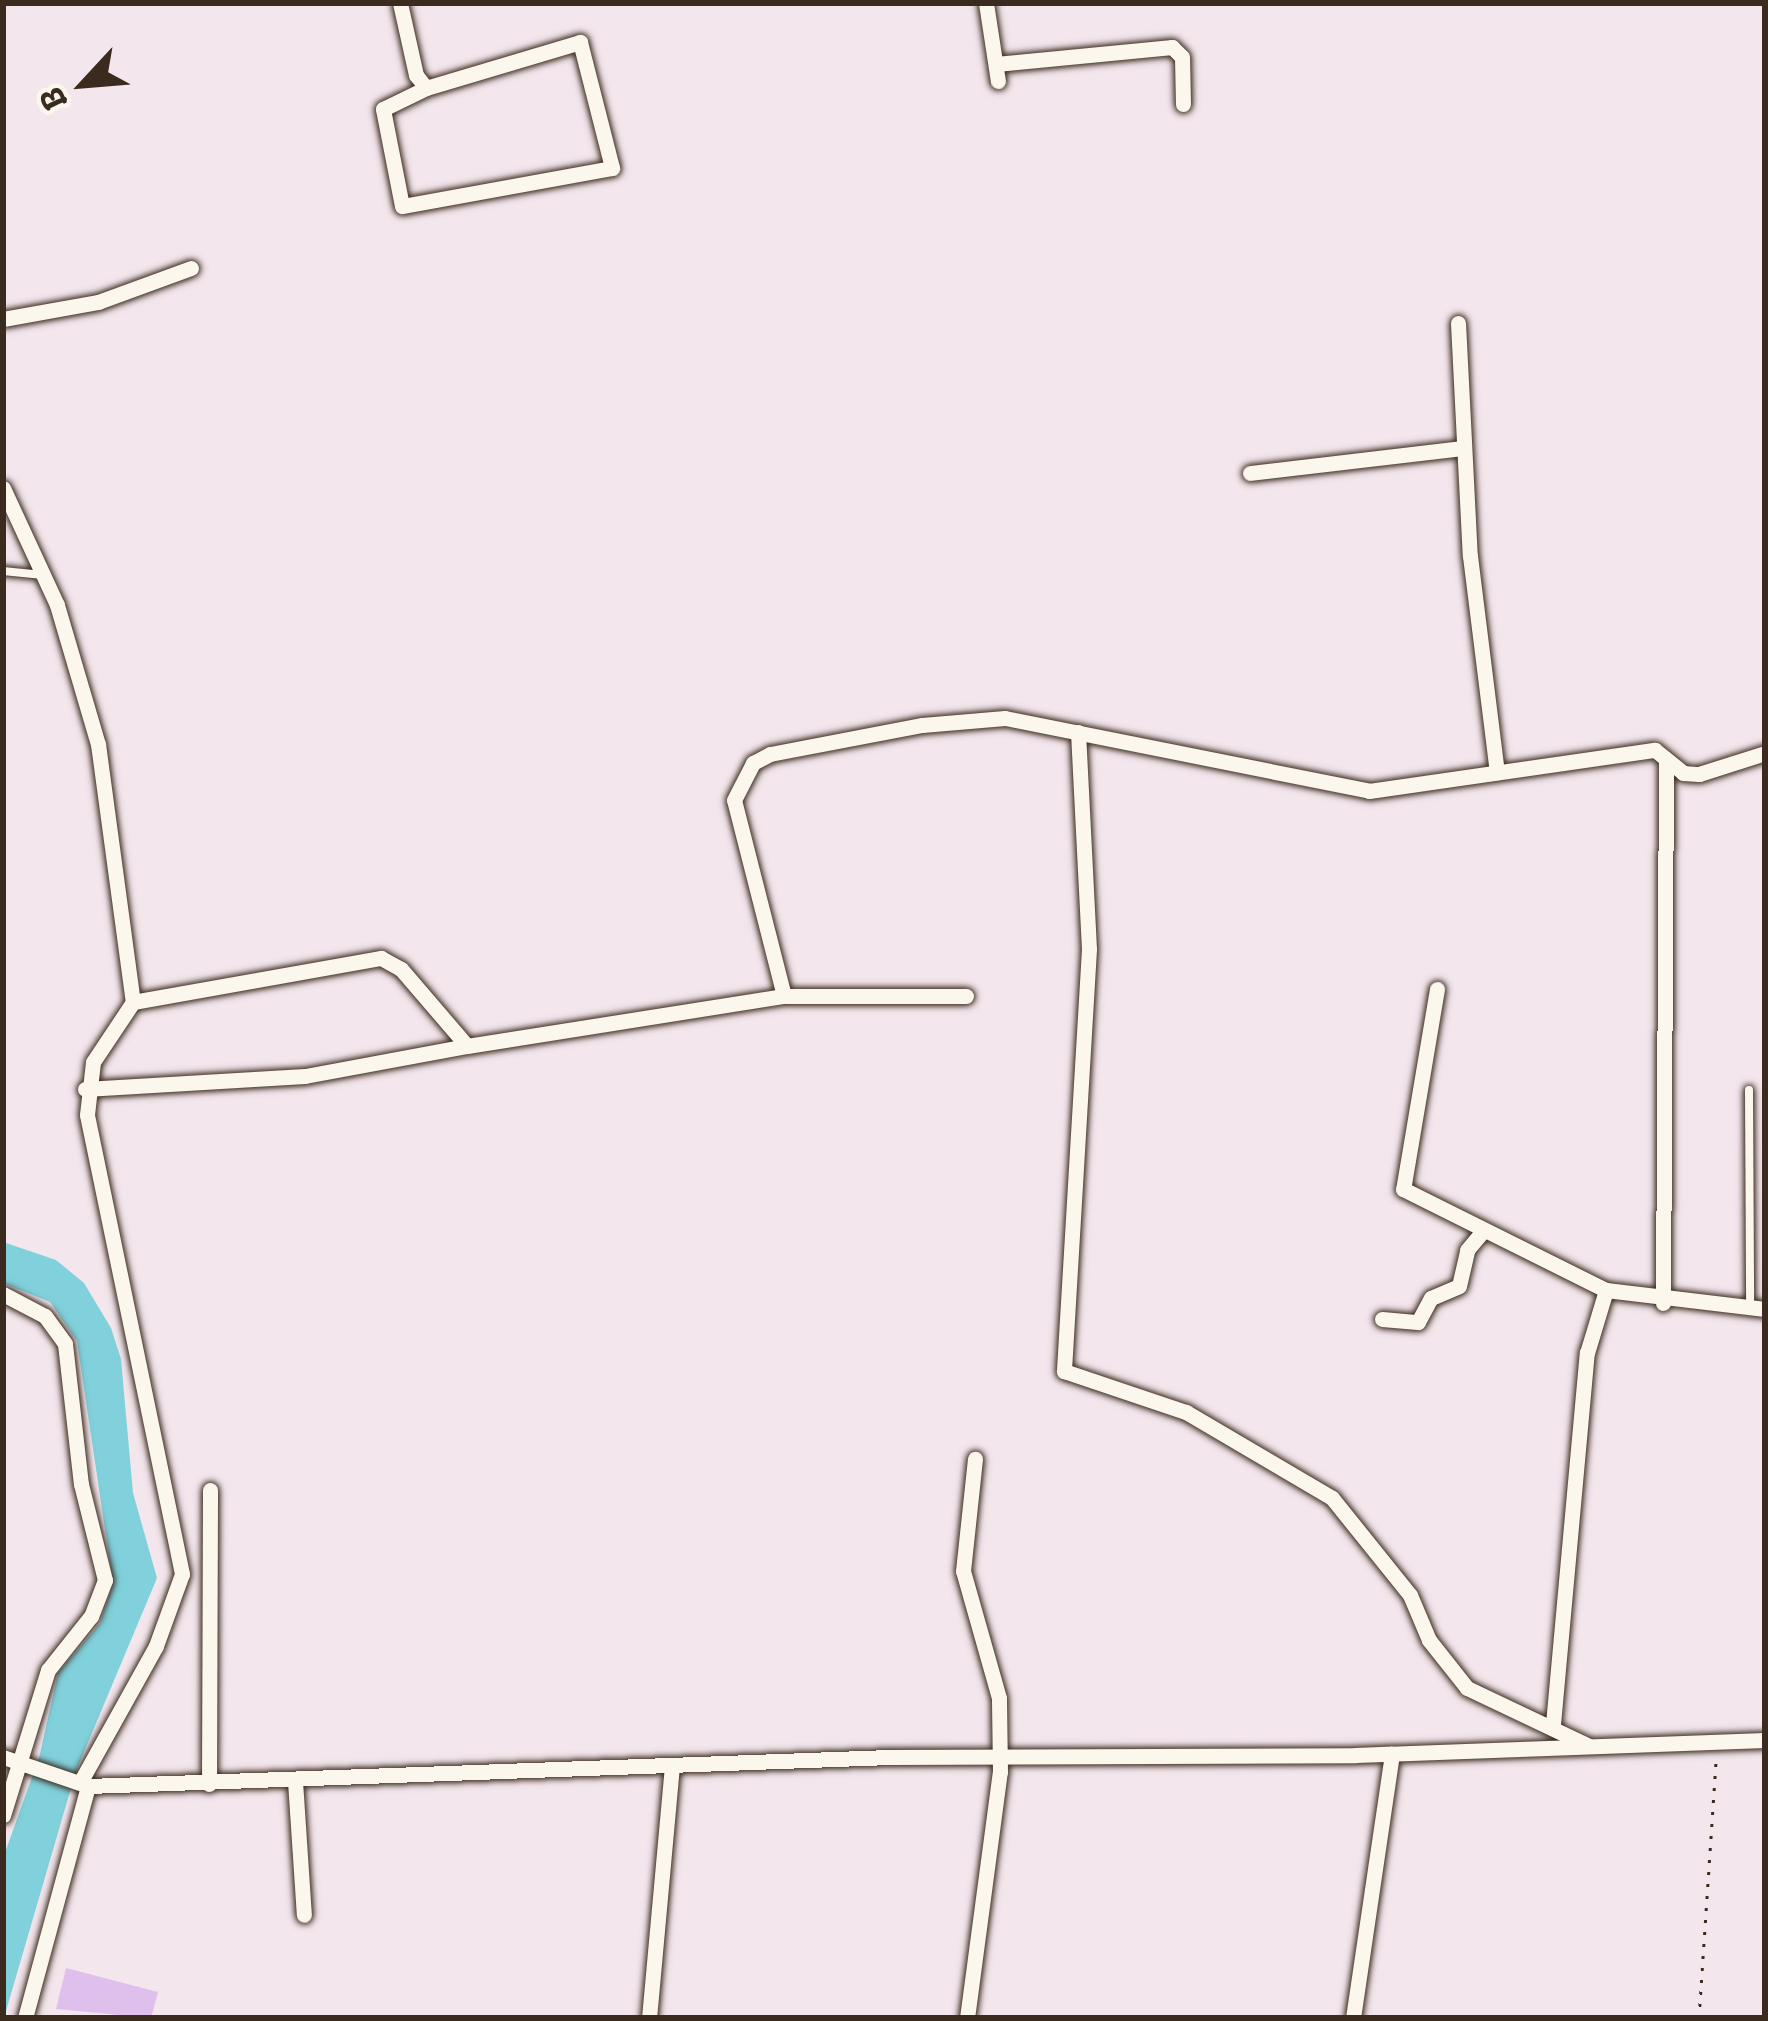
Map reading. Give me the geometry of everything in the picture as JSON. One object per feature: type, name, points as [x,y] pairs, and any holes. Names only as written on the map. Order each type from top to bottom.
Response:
[{"type":"street","points":[[400,3],[416,75],[427,88]]},
{"type":"street","points":[[986,3],[997,72],[1172,46],[1182,57],[1183,104]]},
{"type":"street","points":[[580,42],[612,169],[402,206],[382,110],[427,88],[580,42]]},
{"type":"street","points":[[3,319],[98,302],[191,268]]},
{"type":"street","points":[[1458,322],[1464,448],[1497,772]]},
{"type":"street","points":[[1250,473],[1464,448]]},
{"type":"street","points":[[3,488],[43,575],[98,744],[133,1002],[85,1089],[182,1574],[156,1646],[84,1784],[26,2018]]},
{"type":"street","points":[[784,996],[734,800],[753,763],[922,724],[1005,718],[1369,791],[1655,750],[1699,774],[1765,753]]},
{"type":"street","points":[[1078,732],[1089,949],[1064,1371],[1186,1412],[1332,1498],[1410,1595],[1429,1640],[1467,1688],[1553,1724],[1589,1747]]},
{"type":"street","points":[[1663,1303],[1666,759]]},
{"type":"street","points":[[133,1002],[381,958],[413,981],[467,1046]]},
{"type":"street","points":[[1437,989],[1403,1189],[1606,1290],[1663,1303],[1758,1308]]},
{"type":"street","points":[[85,1089],[305,1076],[784,996],[966,997]]},
{"type":"street","points":[[1382,1319],[1418,1322],[1431,1298],[1459,1286],[1467,1250],[1482,1232]]},
{"type":"street","points":[[1553,1724],[1587,1353],[1606,1290]]},
{"type":"street","points":[[3,1294],[45,1316],[65,1344],[81,1484],[105,1580],[91,1616],[49,1670],[26,1765],[3,1815]]},
{"type":"street","points":[[967,2018],[999,1756],[999,1698],[963,1571],[975,1460]]},
{"type":"street","points":[[209,1784],[210,1490]]},
{"type":"street","points":[[3,1757],[84,1784],[209,1784],[999,1756],[1392,1754],[1765,1740]]},
{"type":"street","points":[[1353,2018],[1392,1754]]},
{"type":"street","points":[[649,2018],[672,1767]]},
{"type":"street","points":[[295,1781],[304,1916]]},
{"type":"lane","points":[[3,571],[43,575]]},
{"type":"lane","points":[[1749,1090],[1758,1308]]},
{"type":"path","points":[[1699,2018],[1717,1742]]},
{"type":"water","points":[[3,1242],[56,1260],[84,1283],[111,1328],[121,1359],[133,1493],[157,1578],[76,1771],[4,2018],[3,1858],[39,1758],[58,1673],[100,1623],[113,1583],[77,1341],[50,1302],[3,1283]]},
{"type":"building","points":[[66,1968],[158,1992],[151,2018],[56,2009]]}]
